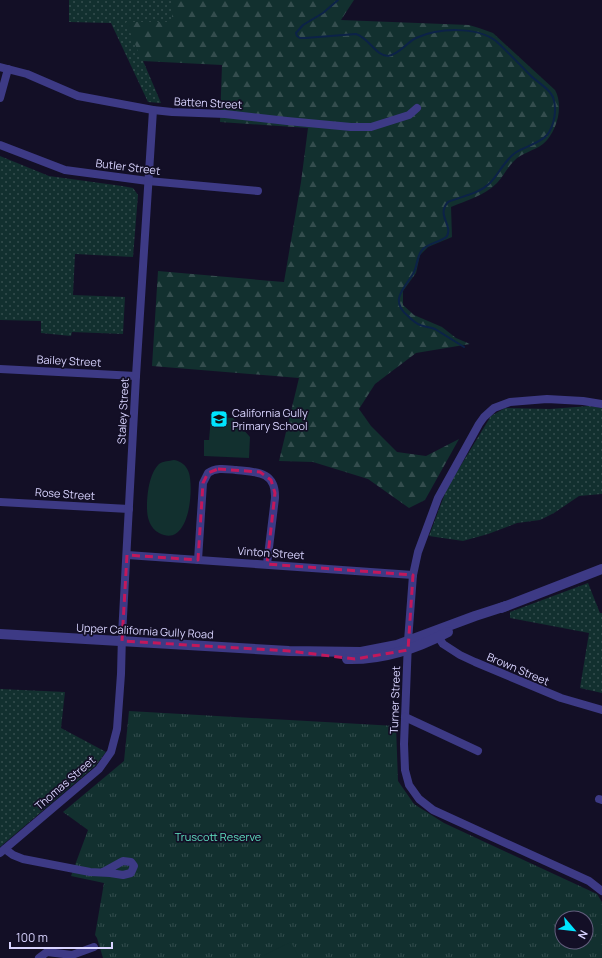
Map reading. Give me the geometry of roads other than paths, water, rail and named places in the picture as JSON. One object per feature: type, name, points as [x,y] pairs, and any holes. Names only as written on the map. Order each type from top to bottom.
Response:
[{"type":"street","name":"Batten Street","points":[[0,67],[27,74],[78,96],[153,110],[172,112],[225,114],[286,122],[370,127],[409,115],[417,108]]},
{"type":"street","points":[[0,98],[8,70]]},
{"type":"street","name":"Staley Street","points":[[122,641],[136,376],[153,110]]},
{"type":"street","name":"Butler Street","points":[[0,145],[65,170],[148,181],[258,190]]},
{"type":"street","name":"Bailey Street","points":[[0,369],[136,376]]},
{"type":"street","name":"Turner Street","points":[[602,404],[547,399],[505,403],[489,412],[479,424],[462,457],[441,491],[418,552],[413,575],[408,646],[404,744],[406,778],[413,792],[433,810],[589,881],[602,891]]},
{"type":"street","points":[[198,560],[203,483],[208,473],[218,469],[260,472],[267,477],[273,485],[275,493],[267,564]]},
{"type":"street","name":"Rose Street","points":[[0,502],[129,509]]},
{"type":"street","name":"Vinton Street","points":[[126,555],[413,575]]},
{"type":"street","name":"Upper California Gully Road","points":[[0,634],[289,651],[355,659],[379,657],[506,606],[602,570]]},
{"type":"street","name":"Brown Street","points":[[436,634],[451,650],[475,662],[561,698],[602,710]]},
{"type":"street","name":"Thomas Street","points":[[3,851],[100,769],[108,758],[114,746],[117,729],[122,641]]},
{"type":"street","points":[[405,717],[478,751]]},
{"type":"street","points":[[3,851],[30,860],[90,872],[103,872]]},
{"type":"street","points":[[39,958],[47,952],[72,955],[94,947]]},
{"type":"waterway","points":[[338,0],[323,13],[303,25],[296,33],[297,36],[300,38],[305,38],[356,34],[365,39],[380,53],[388,56],[396,53],[416,38],[435,32],[457,30],[478,33],[488,36],[496,41],[531,76],[543,85],[553,97],[555,106],[554,116],[552,126],[547,135],[540,141],[511,156],[486,187],[448,202],[444,211],[448,228],[447,236],[423,249],[418,258],[415,271],[400,295],[399,300],[402,310],[413,321],[420,325],[435,329],[464,347]]},
{"type":"place","name":"California Gully Primary School","points":[[219,419]]},
{"type":"park label","name":"Truscott Reserve","points":[[218,837]]}]
